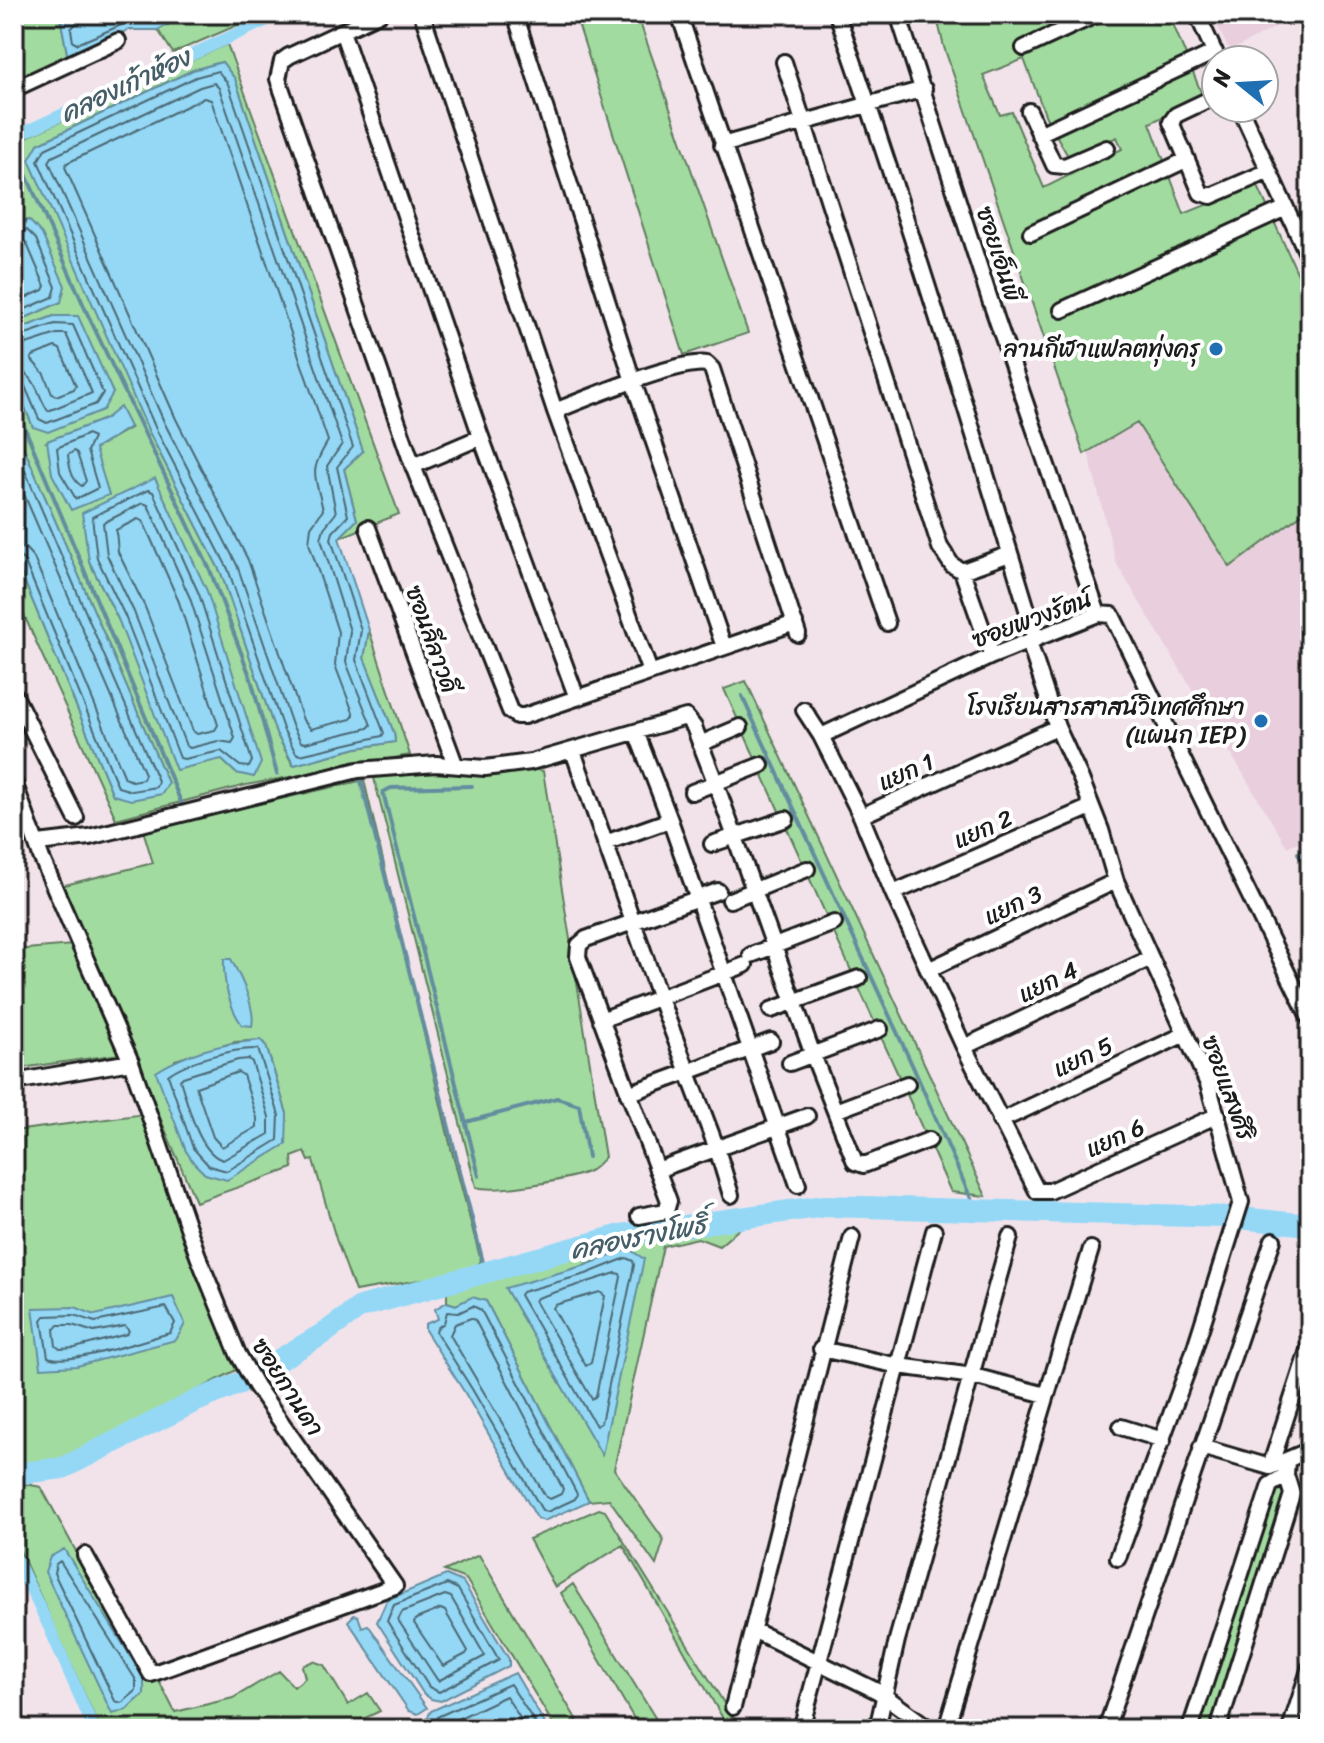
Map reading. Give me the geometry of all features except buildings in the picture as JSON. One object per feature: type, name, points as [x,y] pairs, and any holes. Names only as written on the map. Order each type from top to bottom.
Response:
[{"type":"street","points":[[379,14],[282,61],[278,79],[413,466],[510,711],[524,716],[724,647],[797,629],[712,369],[707,364],[692,364],[633,381],[555,411]]},
{"type":"street","points":[[422,14],[555,411],[650,672]]},
{"type":"street","points":[[515,14],[633,381],[724,647]]},
{"type":"street","points":[[679,14],[887,623]]},
{"type":"street","name":"ซอยแสงศิริ","points":[[837,14],[869,106],[1010,554],[1057,727],[1101,830],[1116,881],[1218,1115],[1241,1202],[1163,1440],[1118,1558]]},
{"type":"street","name":"ซอยเอ็นพี","points":[[898,14],[989,297],[1098,614]]},
{"type":"street","points":[[1024,48],[1098,14]]},
{"type":"street","points":[[1197,14],[1211,44]]},
{"type":"street","points":[[342,31],[481,437],[577,698]]},
{"type":"street","points":[[14,89],[118,41]]},
{"type":"street","points":[[784,62],[940,547],[952,565],[962,571],[992,656]]},
{"type":"street","points":[[1039,134],[1200,63]]},
{"type":"street","points":[[722,145],[924,89]]},
{"type":"street","points":[[1200,104],[1176,115],[1171,122],[1201,193],[1211,196],[1269,171]]},
{"type":"street","points":[[1029,111],[1054,165],[1065,166],[1107,148]]},
{"type":"street","points":[[1247,124],[1310,260]]},
{"type":"street","points":[[1031,233],[1186,160]]},
{"type":"street","points":[[1062,310],[1286,208]]},
{"type":"street","points":[[413,466],[481,437]]},
{"type":"street","name":"ซอนลีลาวดี","points":[[368,528],[455,764]]},
{"type":"street","points":[[962,571],[1010,554]]},
{"type":"street","name":"ซอยพวงรัตน์","points":[[821,736],[992,656],[1107,613],[1114,619],[1310,1019]]},
{"type":"street","points":[[14,694],[76,818]]},
{"type":"street","points":[[804,710],[821,736],[861,816],[928,970],[1000,1121]]},
{"type":"street","points":[[38,843],[89,837],[358,770],[455,764],[485,768],[531,762],[686,717],[694,727],[716,784],[813,1055],[855,1162],[860,1165],[929,1140]]},
{"type":"street","points":[[700,744],[740,727]]},
{"type":"street","name":"แยก 1","points":[[861,816],[1057,727]]},
{"type":"street","points":[[636,732],[798,1185]]},
{"type":"street","points":[[573,751],[731,1195]]},
{"type":"street","points":[[692,792],[761,765]]},
{"type":"street","name":"ซอยกานดา","points":[[14,782],[59,901],[131,1062],[198,1256],[238,1354],[256,1386],[395,1586],[151,1674],[85,1555]]},
{"type":"street","name":"แยก 2","points":[[893,893],[1091,807]]},
{"type":"street","points":[[712,844],[786,819]]},
{"type":"street","points":[[605,843],[670,820]]},
{"type":"street","points":[[639,1216],[666,1211],[669,1201],[578,957],[579,945],[586,939],[697,898],[754,892],[807,869]]},
{"type":"street","name":"แยก 3","points":[[928,970],[1116,881]]},
{"type":"street","points":[[601,1020],[723,973],[775,946],[834,923]]},
{"type":"street","name":"แยก 4","points":[[964,1047],[1151,958]]},
{"type":"street","points":[[771,1010],[859,978]]},
{"type":"street","points":[[790,1063],[880,1029]]},
{"type":"street","name":"แยก 5","points":[[1000,1121],[1185,1034]]},
{"type":"street","points":[[628,1094],[771,1041]]},
{"type":"street","points":[[14,1082],[131,1062]]},
{"type":"street","points":[[835,1111],[907,1084]]},
{"type":"street","name":"แยก 6","points":[[1000,1121],[1031,1184],[1043,1193],[1218,1115]]},
{"type":"street","points":[[657,1170],[807,1116]]},
{"type":"street","points":[[801,1729],[934,1231]]},
{"type":"street","points":[[733,1707],[821,1349],[852,1237]]},
{"type":"street","points":[[877,1729],[883,1695],[1010,1237]]},
{"type":"street","points":[[1106,1729],[1273,1240]]},
{"type":"street","points":[[946,1729],[1091,1249]]},
{"type":"street","points":[[1270,1467],[1310,1344]]},
{"type":"street","points":[[821,1349],[899,1366],[973,1376],[1046,1395]]},
{"type":"street","points":[[1121,1427],[1163,1440]]},
{"type":"street","points":[[1201,1447],[1270,1467],[1286,1467]]},
{"type":"street","points":[[1190,1729],[1270,1485],[1286,1467],[1310,1450]]},
{"type":"street","points":[[1218,1729],[1292,1494],[1286,1467]]},
{"type":"street","points":[[753,1630],[819,1660],[883,1695],[930,1729]]},
{"type":"street","points":[[1290,1729],[1310,1667]]},
{"type":"shaded area","points":[[1212,14],[1301,14],[1244,44],[1226,44]]},
{"type":"shaded area","name":"โรงเรียนสารสาสน์วิเทศศึกษา (แผนก IEP)","points":[[1137,422],[1230,567],[1310,508],[1310,858],[1300,841],[1287,847],[1116,563],[1088,452]]},
{"type":"green space","points":[[14,14],[78,14],[61,22],[68,58],[14,82]]},
{"type":"green space","points":[[171,14],[263,14],[173,53],[158,30],[169,24]]},
{"type":"green space","points":[[575,14],[637,14],[748,333],[684,355]]},
{"type":"green space","points":[[936,14],[1169,14],[1200,90],[1200,98],[1150,123],[1184,214],[1257,184],[1310,301],[1310,508],[1230,567],[1137,423],[1084,454],[944,47]],"holes":[[[1024,59],[1046,117],[1069,158],[1117,137],[1122,149],[1044,188],[1012,112],[1000,115],[983,75]]]},
{"type":"green space","points":[[227,44],[399,514],[339,538],[357,520],[344,469],[363,451],[235,79],[222,62],[193,70],[38,144],[149,432],[221,573],[276,733],[293,765],[357,748],[395,742],[364,658],[369,630],[410,755],[246,785],[116,819],[14,593],[14,556],[113,795],[168,783],[14,425],[14,380],[33,427],[113,393],[100,367],[54,316],[14,331],[14,323],[61,302],[29,220],[14,225],[14,213],[23,209],[14,193],[14,143]],"holes":[[[105,419],[130,428],[94,449],[47,442]],[[89,561],[236,773],[221,759],[118,619]]]},
{"type":"green space","points":[[746,681],[986,1196],[951,1192],[724,689]]},
{"type":"green space","points":[[440,768],[485,774],[531,769],[543,771],[605,1157],[593,1169],[581,1174],[517,1187],[476,1187],[374,778]]},
{"type":"green space","points":[[364,780],[451,1148],[481,1261],[472,1271],[355,1291],[313,1160],[309,1161],[305,1152],[292,1157],[293,1168],[196,1202],[61,886],[153,863],[143,830]],"holes":[[[261,1040],[266,1046],[287,1114],[186,1151],[167,1097],[175,1060],[235,1042]]]},
{"type":"green space","points":[[73,945],[120,1054],[14,1069],[14,950]]},
{"type":"green space","points":[[145,1114],[240,1368],[63,1461],[14,1465],[14,1131]]},
{"type":"green space","points":[[745,1224],[719,1246],[698,1238],[663,1246],[614,1469],[664,1540],[656,1565],[609,1499],[589,1501],[486,1301],[472,1298],[456,1305],[447,1302],[447,1293],[623,1240]],"holes":[[[629,1249],[602,1454],[506,1289]]]},
{"type":"green space","points":[[1268,1473],[1294,1482],[1214,1729],[1180,1729]]},
{"type":"green space","points":[[14,1482],[41,1487],[114,1621],[159,1681],[175,1712],[233,1698],[279,1671],[294,1687],[305,1678],[302,1666],[313,1661],[324,1665],[348,1705],[368,1693],[380,1711],[342,1729],[100,1729],[14,1538]]},
{"type":"green space","points":[[599,1509],[605,1511],[740,1729],[729,1729],[623,1545],[555,1587],[529,1539]]},
{"type":"green space","points":[[479,1555],[582,1729],[556,1729],[466,1579],[444,1571]]},
{"type":"green space","points":[[573,1584],[662,1729],[640,1729],[561,1593]]},
{"type":"water","points":[[78,14],[171,14],[169,24],[158,30],[128,30],[68,58],[61,22]]},
{"type":"water","points":[[222,62],[235,79],[363,451],[344,469],[357,520],[339,538],[369,630],[364,658],[395,742],[357,748],[294,765],[276,733],[221,573],[149,432],[29,160],[38,144],[193,70]]},
{"type":"water","points":[[29,220],[42,234],[65,286],[61,302],[14,323],[14,225]]},
{"type":"water","points":[[54,316],[78,316],[113,393],[103,410],[48,432],[33,427],[14,380],[14,331]]},
{"type":"water","points":[[120,407],[130,427],[95,449],[109,495],[71,510],[52,474],[47,441],[105,419]]},
{"type":"water","points":[[14,425],[168,783],[162,794],[131,800],[113,795],[14,556]]},
{"type":"water","points":[[155,478],[207,591],[261,763],[254,777],[236,773],[221,759],[176,770],[118,619],[89,561],[82,513]]},
{"type":"water","points":[[224,959],[231,959],[243,983],[252,1010],[252,1026],[242,1025],[230,1002]]},
{"type":"water","points":[[261,1040],[266,1046],[287,1114],[286,1144],[227,1180],[205,1174],[186,1151],[156,1072],[180,1059],[207,1050]]},
{"type":"water","points":[[629,1249],[644,1259],[602,1455],[505,1288],[583,1266]]},
{"type":"water","points":[[173,1297],[185,1324],[176,1340],[77,1366],[41,1368],[33,1308],[75,1307],[95,1315]]},
{"type":"water","points":[[472,1297],[486,1301],[589,1501],[544,1521],[537,1518],[425,1330],[425,1324],[438,1319],[435,1309],[447,1302],[456,1305]]},
{"type":"water","points":[[64,1549],[144,1678],[144,1694],[126,1710],[112,1714],[45,1572],[50,1557]]},
{"type":"water","points":[[446,1575],[463,1582],[509,1659],[509,1666],[441,1701],[423,1693],[377,1622],[387,1600]]},
{"type":"water","points":[[354,1615],[358,1616],[362,1627],[368,1625],[427,1708],[418,1714],[409,1711],[348,1621]]},
{"type":"water","points":[[515,1673],[548,1729],[427,1729],[426,1720],[431,1711]]},
{"type":"waterway","name":"คลองเก้าห้อง","points":[[14,137],[280,14]]},
{"type":"waterway","points":[[14,147],[87,313],[210,570],[251,679],[277,774]]},
{"type":"waterway","points":[[14,402],[181,802]]},
{"type":"waterway","points":[[742,696],[976,1210]]},
{"type":"waterway","points":[[360,777],[486,1274]]},
{"type":"waterway","points":[[472,786],[391,788],[383,792],[479,1176]]},
{"type":"waterway","points":[[1298,853],[1310,874]]},
{"type":"waterway","points":[[466,1122],[557,1098],[579,1105],[588,1157]]},
{"type":"waterway","name":"คลองรางโพธิ์","points":[[14,1474],[63,1468],[196,1401],[240,1383],[326,1332],[360,1307],[621,1235],[825,1206],[1228,1217],[1310,1225]]},
{"type":"waterway","points":[[14,1554],[94,1729]]},
{"type":"tunnel","points":[[14,733],[29,724]]},
{"type":"tunnel","points":[[14,744],[34,733]]},
{"type":"place","name":"ลานกีฬาแฟลตทุ่งครุ","points":[[1216,349]]},
{"type":"place","name":"โรงเรียนสารสาสน์วิเทศศึกษา (แผนก IEP)","points":[[1261,721]]}]
